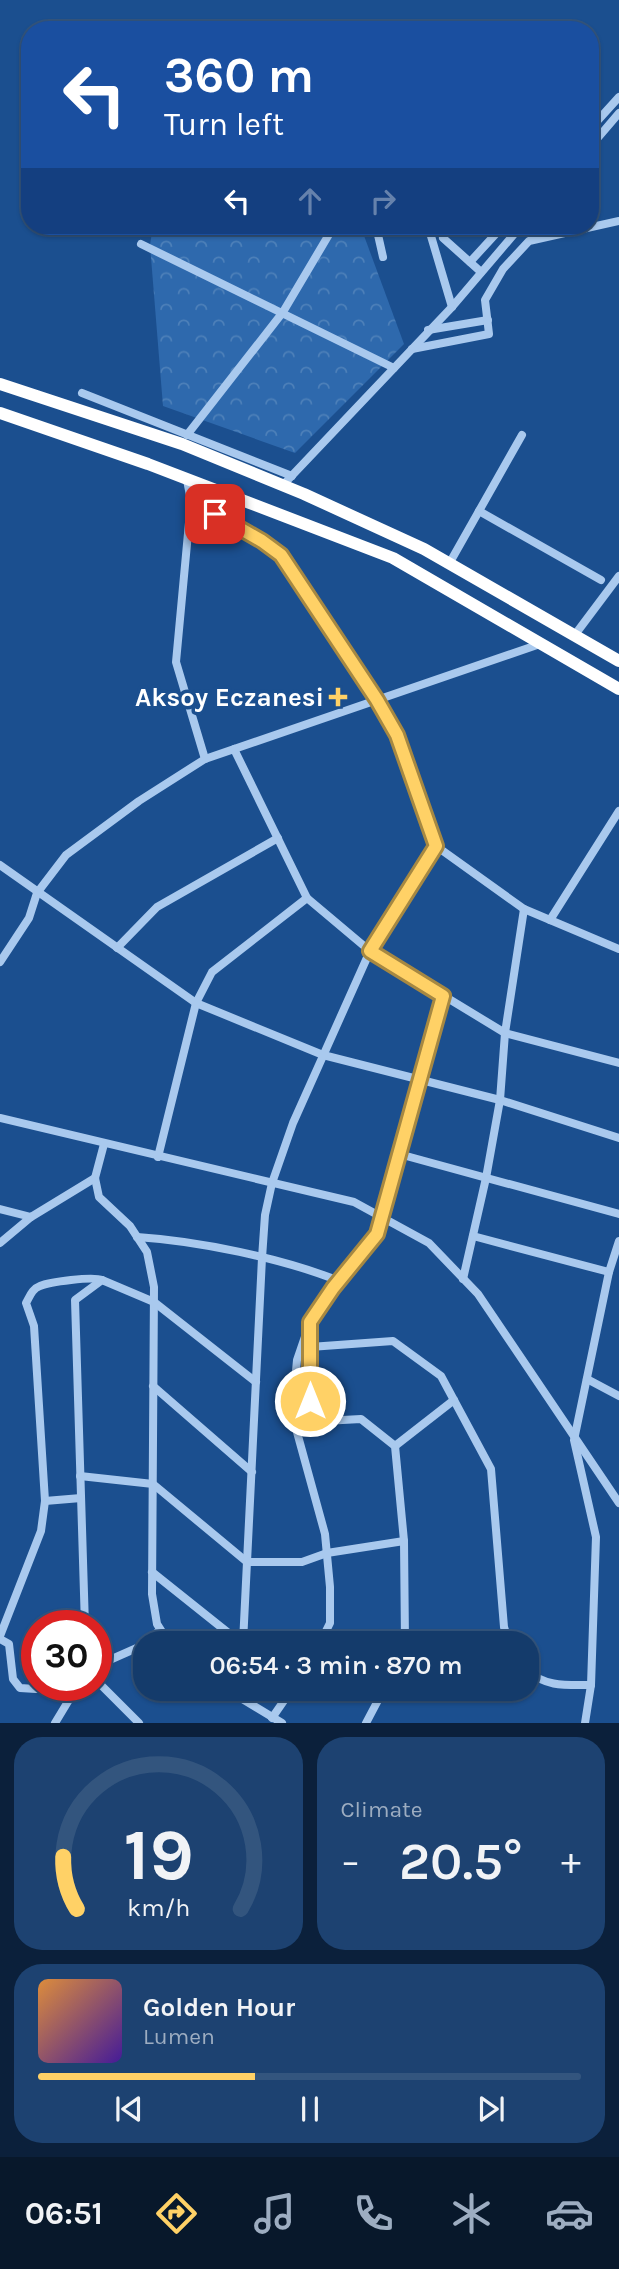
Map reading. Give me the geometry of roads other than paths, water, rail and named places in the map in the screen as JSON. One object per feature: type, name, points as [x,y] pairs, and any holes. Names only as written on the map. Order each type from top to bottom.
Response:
[{"type":"highway","points":[[0,384],[287,481],[424,549],[619,661]]},
{"type":"highway","points":[[0,413],[106,449],[393,558],[619,689]]},
{"type":"street","points":[[599,119],[619,97]]},
{"type":"street","points":[[599,136],[619,113]]},
{"type":"street","points":[[599,225],[619,221]]},
{"type":"street","points":[[187,435],[284,312],[329,235]]},
{"type":"street","points":[[378,235],[383,257]]},
{"type":"street","points":[[431,235],[452,307]]},
{"type":"street","points":[[470,262],[495,235]]},
{"type":"street","points":[[82,393],[187,435],[287,481],[452,307],[514,235]]},
{"type":"street","points":[[412,349],[489,334],[485,300],[503,269],[529,241],[556,235]]},
{"type":"street","points":[[443,238],[481,272]]},
{"type":"street","points":[[141,244],[394,368]]},
{"type":"street","points":[[428,330],[488,320]]},
{"type":"street","points":[[449,564],[522,435]]},
{"type":"street","points":[[187,480],[191,501],[177,662],[205,759]]},
{"type":"street","points":[[191,501],[262,541],[281,555],[377,700],[397,735],[436,846],[523,909],[619,949]]},
{"type":"street","points":[[479,511],[601,580]]},
{"type":"street","points":[[574,636],[619,576]]},
{"type":"street","points":[[0,962],[29,918],[37,893],[66,856],[139,801],[205,759],[540,643]]},
{"type":"street","points":[[234,749],[307,898],[370,951],[505,1033],[619,1063]]},
{"type":"street","points":[[550,920],[619,811]]},
{"type":"street","points":[[117,948],[157,907],[278,838]]},
{"type":"street","points":[[243,1631],[262,1258],[265,1215],[272,1183],[293,1123],[370,951],[436,846]]},
{"type":"street","points":[[0,865],[196,1003],[323,1055],[500,1100],[619,1138]]},
{"type":"street","points":[[158,1157],[196,1003],[212,972],[307,898]]},
{"type":"street","points":[[463,1279],[500,1100],[505,1033],[523,909]]},
{"type":"street","points":[[326,1631],[330,1623],[330,1587],[325,1534],[292,1414],[297,1360],[310,1322],[377,1234],[443,996]]},
{"type":"street","points":[[0,1118],[354,1202],[429,1243],[478,1294],[619,1503]]},
{"type":"street","points":[[104,1144],[95,1178],[99,1197],[130,1226],[147,1252],[154,1287],[152,1594],[160,1630],[139,1647],[112,1659]]},
{"type":"street","points":[[399,1154],[619,1214]]},
{"type":"street","points":[[0,1243],[31,1217],[95,1178]]},
{"type":"street","points":[[0,1209],[31,1217]]},
{"type":"street","points":[[473,1236],[609,1272]]},
{"type":"street","points":[[137,1237],[164,1239],[262,1258],[339,1281]]},
{"type":"street","points":[[586,1723],[591,1685],[596,1537],[574,1440],[609,1272],[619,1241]]},
{"type":"street","points":[[21,1688],[13,1679],[9,1644],[0,1637],[41,1531],[45,1501],[34,1326],[26,1303],[32,1292],[41,1285],[85,1277],[102,1280],[154,1302],[256,1382]]},
{"type":"street","points":[[84,1610],[75,1300],[102,1280]]},
{"type":"street","points":[[310,1322],[310,1401],[324,1421],[361,1419],[396,1446],[404,1541],[405,1631]]},
{"type":"street","points":[[310,1347],[393,1341],[441,1376],[491,1469],[505,1631]]},
{"type":"street","points":[[587,1379],[619,1396]]},
{"type":"street","points":[[153,1385],[252,1472]]},
{"type":"street","points":[[396,1446],[454,1400]]},
{"type":"street","points":[[80,1476],[153,1484],[247,1562],[302,1562],[327,1553],[404,1541]]},
{"type":"street","points":[[45,1501],[81,1498]]},
{"type":"street","points":[[152,1572],[227,1631]]},
{"type":"street","points":[[539,1680],[561,1685],[591,1685]]},
{"type":"street","points":[[112,1696],[139,1723]]},
{"type":"street","points":[[55,1723],[68,1701]]},
{"type":"street","points":[[250,1701],[282,1723]]},
{"type":"street","points":[[272,1718],[284,1701]]},
{"type":"street","points":[[366,1723],[378,1701]]},
{"type":"place","name":"Aksoy Eczanesi","points":[[338,697]]}]
